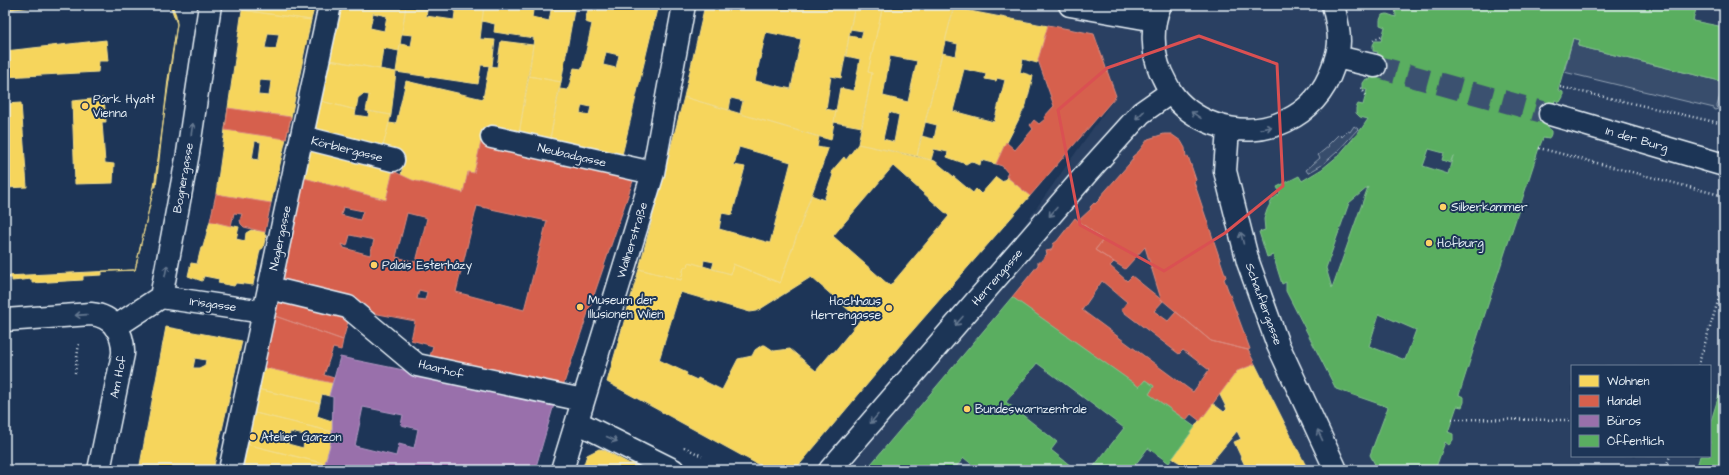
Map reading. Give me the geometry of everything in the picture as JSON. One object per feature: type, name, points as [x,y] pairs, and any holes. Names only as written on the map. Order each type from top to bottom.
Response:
[{"type":"street","name":"Bognergasse","points":[[161,297],[188,153],[210,5]]},
{"type":"street","name":"Naglergasse","points":[[230,470],[330,5]]},
{"type":"street","name":"Wallnerstraße","points":[[562,470],[652,173],[684,5]]},
{"type":"street","points":[[1070,5],[1158,13],[1154,44],[1158,65],[1171,92],[1180,102],[1198,117],[1228,129],[1258,130],[1278,125],[1299,114],[1316,99],[1329,80],[1337,57],[1339,41],[1338,21],[1333,5]]},
{"type":"street","points":[[1337,57],[1375,66]]},
{"type":"street","name":"Herrengasse","points":[[830,470],[1092,167],[1141,113],[1171,92]]},
{"type":"street","name":"In der Burg","points":[[1550,114],[1724,165]]},
{"type":"street","name":"Schauflergasse","points":[[1228,129],[1225,172],[1248,262],[1278,345],[1336,470]]},
{"type":"street","name":"Körblergasse","points":[[302,137],[393,160]]},
{"type":"street","name":"Neubadgasse","points":[[492,137],[652,173]]},
{"type":"street","name":"Haarhof","points":[[270,288],[348,307],[416,365],[584,400]]},
{"type":"street","name":"Irisgasse","points":[[161,297],[264,312]]},
{"type":"street","points":[[115,327],[161,297]]},
{"type":"street","name":"Am Hof","points":[[5,320],[91,314],[100,315],[106,318],[122,335],[124,344],[123,354],[99,470]]},
{"type":"street","points":[[577,422],[673,470]]},
{"type":"path","points":[[1560,87],[1724,124]]},
{"type":"path","points":[[1539,148],[1724,196]]},
{"type":"path","points":[[1698,365],[1724,282]]},
{"type":"path","points":[[75,373],[79,343]]},
{"type":"path","points":[[1452,419],[1571,420]]},
{"type":"path","points":[[1665,470],[1670,457]]},
{"type":"highlighted area","points":[[1199,36],[1277,64],[1283,186],[1225,233],[1164,271],[1080,225],[1058,110],[1107,68]]},
{"type":"shaded area","points":[[954,5],[1724,5],[1724,470],[850,470],[1116,96],[1093,34],[954,8]]},
{"type":"shaded area","points":[[1573,38],[1580,40],[1578,46],[1724,82],[1717,106],[1718,109],[1715,110],[1714,108],[1564,72]]},
{"type":"shaded area","points":[[1354,126],[1358,129],[1337,152],[1322,165],[1308,173],[1306,170],[1320,158],[1318,155],[1329,146],[1328,145],[1339,134],[1342,137],[1348,131],[1350,132]]},
{"type":"building: Wohnen","name":"Park Hyatt Vienna","points":[[16,5],[170,5],[177,24],[154,187],[135,270],[5,276],[5,7]]},
{"type":"building: Wohnen","name":"Park Hyatt Vienna","points":[[51,5],[172,5],[176,15],[177,24],[168,79],[156,187],[154,187],[135,270],[102,271],[102,275],[83,276],[83,280],[32,283],[32,279],[12,281],[12,278],[5,278],[5,188],[27,187],[21,103],[5,104],[5,77],[98,72],[99,61],[108,61],[106,40],[5,51],[5,10]],"holes":[[[104,98],[106,122],[102,122],[105,163],[114,164],[113,183],[75,184],[72,101]]]},
{"type":"building: Wohnen","points":[[244,5],[315,5],[311,20],[242,10]]},
{"type":"building: Wohnen","points":[[342,5],[406,5],[399,51],[383,48],[380,69],[330,60]],"holes":[[[373,13],[387,16],[384,31],[370,28]]]},
{"type":"building: Wohnen","points":[[406,5],[428,5],[426,16],[454,20],[456,5],[484,5],[480,39],[495,40],[492,66],[481,65],[478,84],[396,72],[400,44],[411,46],[413,35],[402,34]]},
{"type":"building: Wohnen","points":[[484,5],[534,5],[532,17],[549,21],[552,5],[575,5],[561,82],[529,76],[534,38],[494,32],[495,24],[482,21]]},
{"type":"building: Wohnen","points":[[589,5],[658,5],[622,155],[550,139],[559,89],[568,90],[574,68],[582,69],[592,24],[585,22]],"holes":[[[606,52],[619,55],[616,68],[603,65]],[[582,105],[591,107],[589,115],[580,113]]]},
{"type":"building: Wohnen","points":[[705,5],[855,5],[841,78],[831,76],[826,109],[836,111],[831,140],[740,114],[743,101],[731,98],[729,110],[684,97]],"holes":[[[766,32],[801,39],[791,89],[755,81]]]},
{"type":"building: Wohnen","points":[[855,5],[883,5],[868,72],[872,73],[862,127],[834,122],[840,88],[854,91],[860,59],[846,56],[849,36],[861,38],[863,31],[850,29]]},
{"type":"building: Wohnen","points":[[883,5],[954,5],[917,156],[858,144],[872,73],[868,72]],"holes":[[[890,56],[917,61],[908,102],[883,96]],[[889,112],[899,115],[894,142],[883,139]]]},
{"type":"building: Wohnen","points":[[954,8],[1048,26],[1037,63],[1023,59],[1020,72],[1033,76],[1026,105],[996,164],[981,160],[980,165],[971,161],[966,164],[947,157],[948,152],[934,149],[931,160],[917,156],[921,136],[934,139],[937,125],[925,122],[942,53],[956,56],[958,44],[945,41]],"holes":[[[964,69],[986,74],[985,79],[996,81],[997,78],[1005,80],[994,122],[953,111]]]},
{"type":"building: Wohnen","points":[[242,10],[311,20],[291,117],[228,108]],"holes":[[[268,33],[279,34],[276,49],[265,48]],[[260,80],[271,81],[269,96],[258,95]]]},
{"type":"building: Wohnen","points":[[501,41],[533,45],[519,135],[484,128],[474,173],[468,172],[463,193],[412,180],[401,175],[405,155],[382,150],[389,123],[396,124],[406,81],[483,99],[489,66],[497,67]]},
{"type":"building: Wohnen","points":[[330,60],[396,72],[391,115],[366,111],[369,95],[363,94],[358,98],[356,110],[321,101]]},
{"type":"building: Wohnen","points":[[529,76],[561,82],[550,139],[519,134]]},
{"type":"building: Wohnen","points":[[684,97],[819,137],[817,147],[828,149],[780,283],[733,264],[731,274],[712,269],[714,262],[704,260],[703,266],[689,262],[688,267],[684,267],[681,280],[639,269]],"holes":[[[739,147],[791,162],[770,243],[719,229],[722,213],[732,215],[745,167],[734,165]]]},
{"type":"building: Wohnen","points":[[321,101],[356,110],[355,115],[368,117],[369,111],[391,115],[382,150],[314,136]]},
{"type":"building: Wohnen","points":[[228,108],[291,117],[271,203],[216,194]],"holes":[[[255,141],[261,142],[259,160],[252,159]]]},
{"type":"building: Wohnen","points":[[310,143],[389,167],[393,171],[386,200],[304,178]]},
{"type":"building: Wohnen","name":"Hochhaus Herrengasse","points":[[858,144],[935,161],[973,193],[976,189],[981,194],[996,177],[1003,182],[1007,177],[1030,196],[907,337],[795,470],[768,470],[607,382],[639,269],[681,280],[684,267],[688,267],[689,262],[731,274],[733,264],[780,283],[811,195],[824,200],[833,175],[831,172],[844,157],[846,160]],"holes":[[[893,166],[949,216],[890,286],[833,236]],[[811,277],[860,320],[834,352],[831,353],[816,371],[790,349],[774,351],[765,345],[762,345],[755,350],[752,356],[738,359],[722,390],[698,378],[697,380],[686,375],[687,373],[659,360],[680,292],[750,312],[757,311]]]},
{"type":"building: Wohnen","points":[[210,221],[239,227],[236,239],[245,241],[246,233],[251,230],[265,232],[264,235],[266,235],[263,248],[260,250],[253,285],[236,283],[234,286],[218,283],[219,279],[204,276],[202,281],[188,276],[191,263],[197,264]]},
{"type":"building: Wohnen","points":[[166,327],[242,341],[213,470],[139,470]],"holes":[[[195,358],[206,360],[205,365],[199,368],[193,368]]]},
{"type":"building: Wohnen","points":[[1255,364],[1308,470],[1247,470],[1234,442],[1241,439],[1237,431],[1205,470],[1192,470],[1172,458],[1212,403],[1224,412],[1227,409],[1219,393],[1237,371]]},
{"type":"building: Wohnen","points":[[262,367],[332,383],[329,396],[322,394],[320,403],[257,389]]},
{"type":"building: Wohnen","points":[[257,389],[320,403],[317,416],[332,421],[333,432],[251,412]]},
{"type":"building: Wohnen","points":[[251,412],[333,432],[326,464],[242,443]],"holes":[[[290,432],[305,435],[303,448],[288,444]]]},
{"type":"building: Wohnen","points":[[242,443],[326,464],[323,470],[297,470],[280,466],[279,470],[236,470]]},
{"type":"building: Wohnen","points":[[599,449],[645,470],[582,470],[587,455]]},
{"type":"building: Handel","points":[[1048,25],[1094,34],[1116,96],[1030,196],[1006,176],[1008,173],[1002,166],[996,164],[1006,142],[1015,150],[1033,129],[1030,125],[1034,120],[1039,124],[1045,119],[1044,117],[1054,106],[1038,60]]},
{"type":"building: Handel","points":[[228,108],[291,117],[286,139],[225,130]]},
{"type":"building: Handel","points":[[1164,134],[1171,134],[1181,141],[1185,148],[1186,157],[1188,156],[1196,180],[1194,182],[1226,277],[1224,279],[1250,349],[1248,350],[1211,341],[1161,299],[1145,247],[1125,269],[1095,250],[1103,240],[1078,221],[1091,209],[1090,207],[1094,203],[1095,204],[1101,198],[1100,197],[1129,164],[1133,159],[1132,157],[1139,151],[1148,139]]},
{"type":"building: Handel","name":"Palais Esterházy","points":[[481,142],[635,175],[562,389],[471,369],[430,356],[433,346],[411,340],[415,321],[357,310],[282,286],[304,178],[386,200],[393,171],[412,180],[463,193],[468,172],[474,173]],"holes":[[[477,206],[547,221],[524,310],[456,292]],[[343,207],[363,211],[360,220],[341,215]],[[407,213],[427,218],[416,262],[396,257]],[[350,235],[374,240],[370,255],[344,248],[342,244],[347,246]],[[419,290],[427,292],[425,300],[417,299]]]},
{"type":"building: Handel","points":[[216,194],[271,203],[265,232],[244,227],[240,220],[242,214],[234,213],[231,226],[210,221]]},
{"type":"building: Handel","points":[[1075,218],[1103,240],[1095,250],[1114,262],[1110,266],[1127,281],[1132,276],[1163,301],[1154,311],[1168,321],[1176,312],[1211,341],[1248,350],[1255,364],[1237,371],[1200,421],[1191,414],[1186,420],[1149,394],[1154,386],[1145,380],[1139,387],[1012,297],[1038,265],[1038,262],[1040,262],[1047,254],[1046,251],[1051,250],[1053,244]],"holes":[[[1102,281],[1127,302],[1121,310],[1179,354],[1183,350],[1209,370],[1193,392],[1082,310]]]},
{"type":"building: Handel","points":[[280,296],[350,314],[343,340],[275,316]]},
{"type":"building: Handel","points":[[275,316],[343,340],[341,350],[333,348],[324,375],[334,378],[332,383],[262,367]]},
{"type":"building: Büros","points":[[340,357],[555,401],[535,470],[323,470],[332,438],[333,397],[329,396]],"holes":[[[363,407],[403,415],[401,425],[418,429],[414,448],[399,444],[396,456],[355,446]]]},
{"type":"building: Öffentlich","name":"Hofburg","points":[[1395,5],[1697,5],[1693,21],[1724,27],[1724,82],[1578,46],[1580,40],[1573,38],[1558,90],[1563,92],[1563,97],[1560,102],[1555,100],[1547,127],[1551,130],[1551,134],[1549,139],[1543,138],[1539,148],[1482,323],[1459,395],[1464,397],[1464,402],[1462,407],[1457,406],[1448,432],[1453,434],[1453,440],[1449,445],[1445,442],[1435,470],[1378,470],[1370,455],[1388,407],[1336,389],[1286,291],[1286,282],[1282,284],[1273,255],[1267,257],[1259,232],[1265,230],[1264,219],[1267,210],[1272,200],[1280,193],[1277,187],[1299,176],[1302,181],[1322,169],[1339,155],[1368,119],[1360,117],[1356,113],[1356,108],[1358,104],[1363,105],[1367,90],[1363,89],[1363,83],[1366,79],[1370,80],[1375,66],[1378,52],[1373,51],[1373,45],[1375,41],[1381,41],[1385,27],[1380,25],[1382,15],[1387,14],[1396,17]],"holes":[[[1429,149],[1444,153],[1442,160],[1450,163],[1453,156],[1448,174],[1423,166]],[[1368,187],[1332,288],[1326,268],[1349,203]],[[1379,314],[1416,330],[1405,360],[1369,346]]]},
{"type":"building: Öffentlich","points":[[1012,297],[1139,387],[1145,380],[1154,386],[1149,394],[1195,427],[1169,463],[1148,448],[1131,470],[1091,470],[1124,428],[1037,363],[1006,402],[1057,442],[1051,450],[1076,470],[979,470],[964,458],[953,470],[866,470]]},
{"type":"building: Öffentlich","points":[[1724,379],[1724,470],[1696,470],[1700,457],[1711,457],[1711,421]]},
{"type":"tunnel","points":[[1375,66],[1550,114]]},
{"type":"place","name":"Park Hyatt Vienna","points":[[85,106]]},
{"type":"place","name":"Silberkammer","points":[[1443,207]]},
{"type":"place","name":"Hofburg","points":[[1429,243]]},
{"type":"place","name":"Palais Esterházy","points":[[374,265]]},
{"type":"place","name":"Museum der Illusionen Wien","points":[[580,307]]},
{"type":"place","name":"Hochhaus Herrengasse","points":[[889,308]]},
{"type":"place","name":"Bundeswarnzentrale","points":[[967,409]]},
{"type":"place","name":"Atelier Garzon","points":[[253,437]]}]
